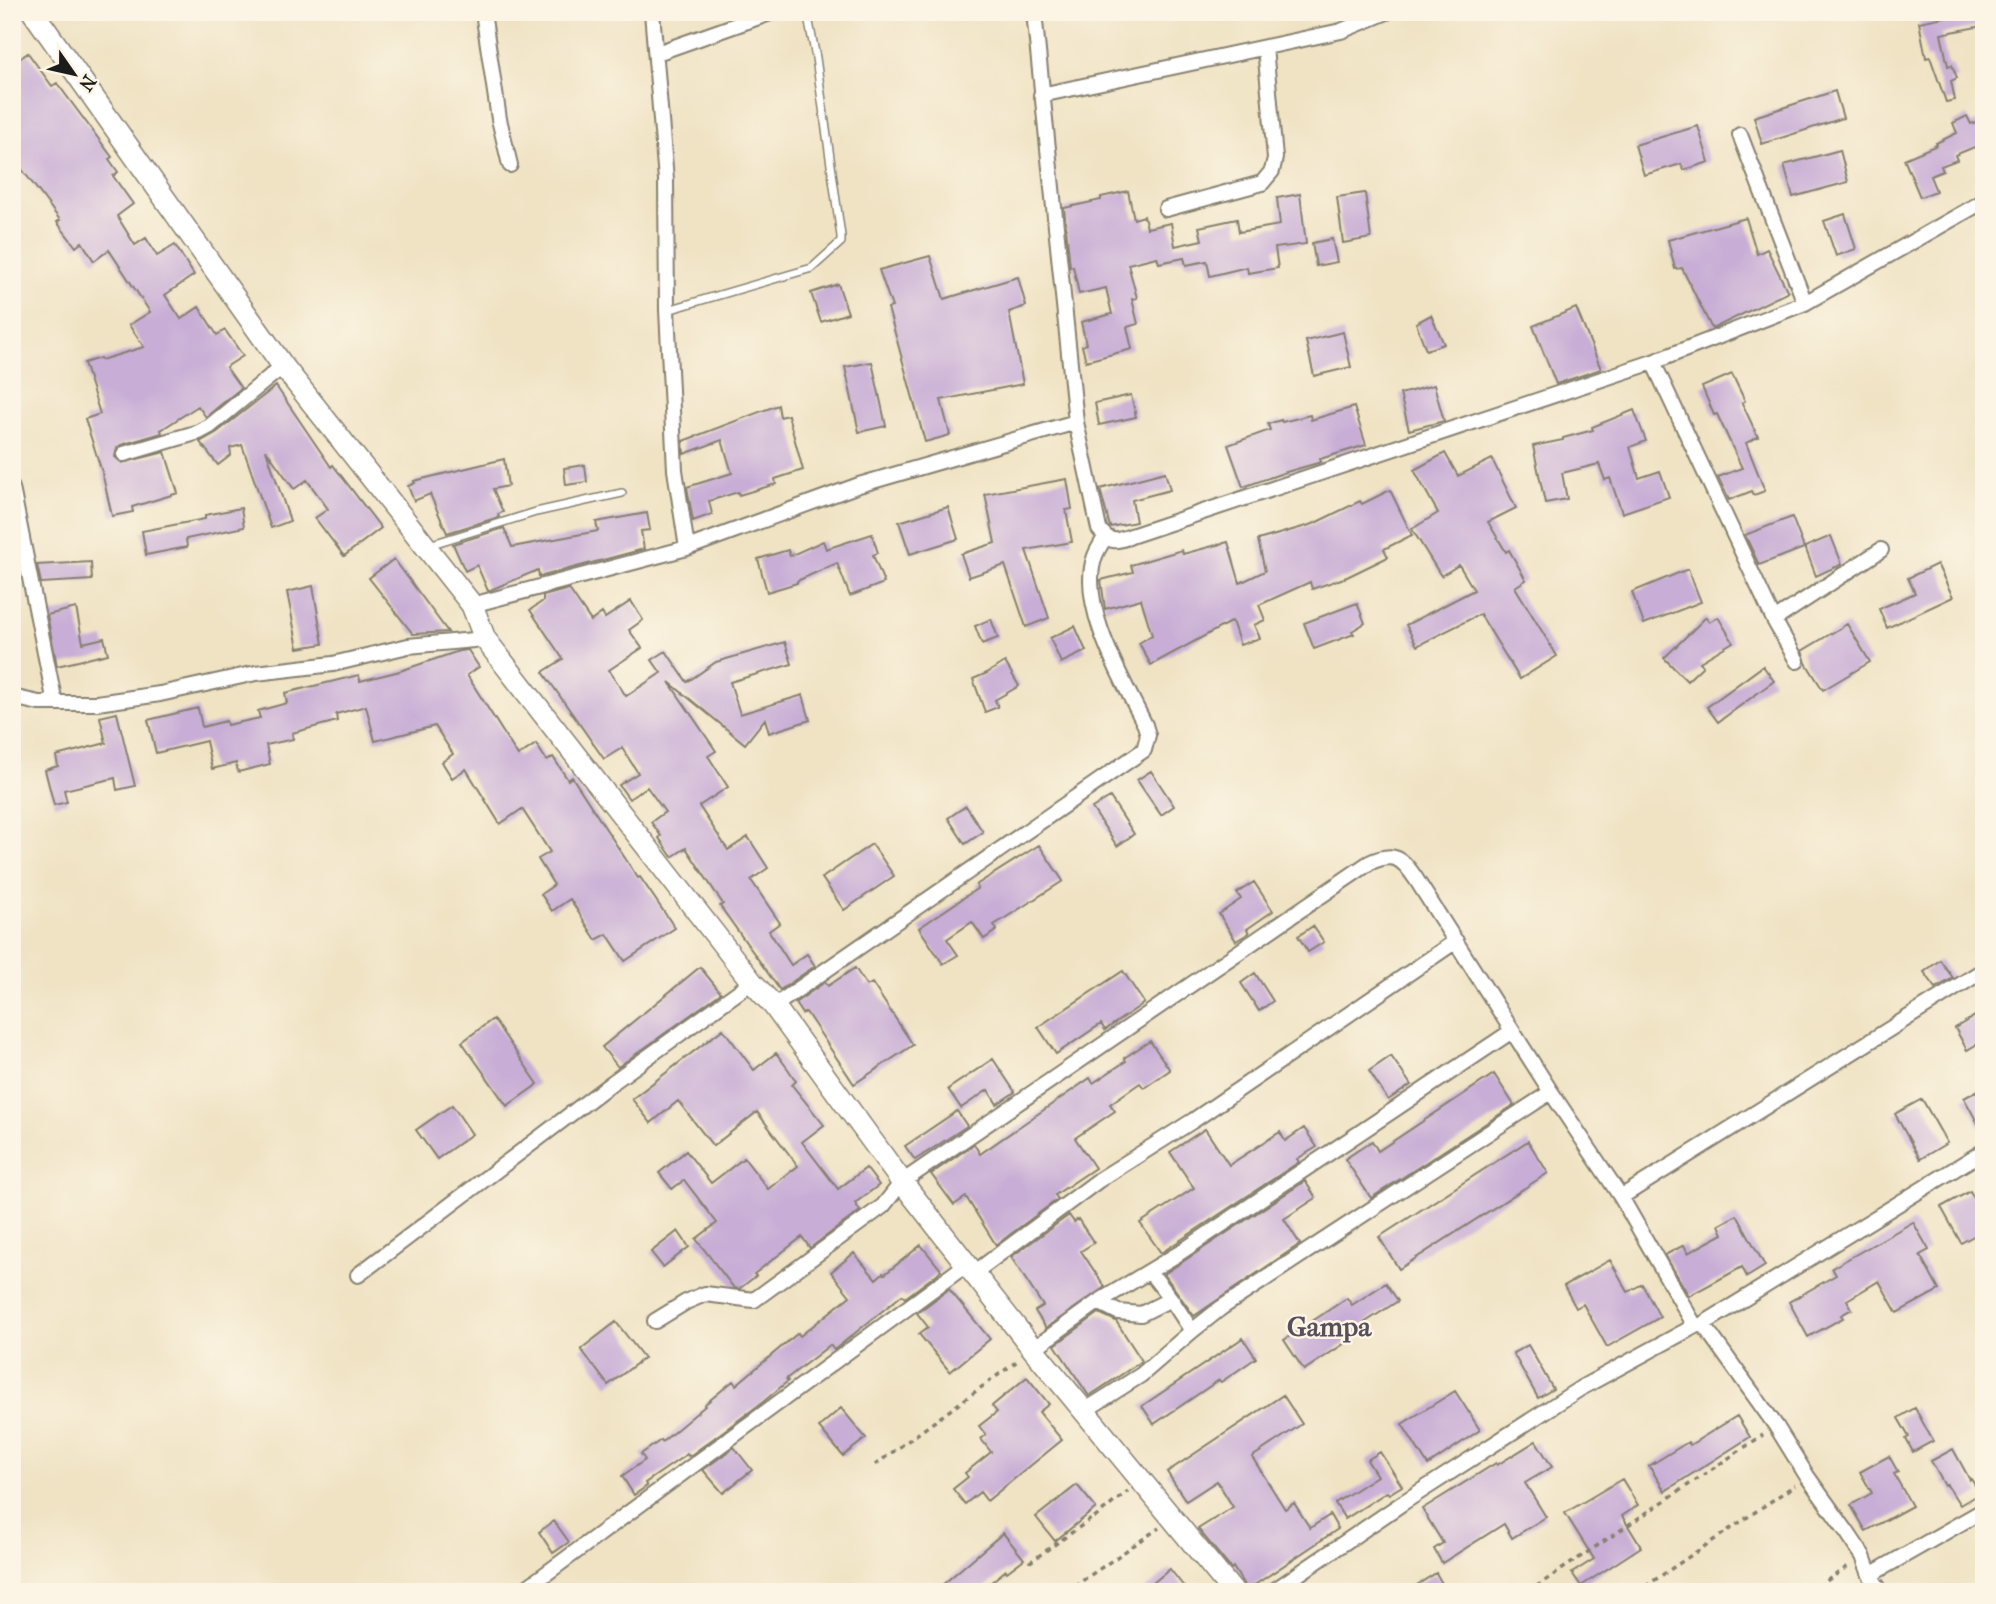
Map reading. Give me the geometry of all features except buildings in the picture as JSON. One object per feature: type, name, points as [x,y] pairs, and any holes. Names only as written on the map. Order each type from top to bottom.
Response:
[{"type":"main road","points":[[33,12],[283,366],[472,605],[485,639],[752,982],[774,1006],[902,1182],[970,1269],[1229,1590]]},
{"type":"street","points":[[483,12],[499,119],[510,165]]},
{"type":"street","points":[[652,12],[666,180],[667,310],[675,470],[687,548]]},
{"type":"street","points":[[656,53],[773,12]]},
{"type":"street","points":[[1034,12],[1076,422],[1099,529],[1105,537],[1117,541],[1653,362],[1805,303],[1984,201]]},
{"type":"street","points":[[1041,95],[1341,31],[1387,12]]},
{"type":"street","points":[[1166,209],[1262,183],[1272,172],[1275,158],[1265,47]]},
{"type":"street","points":[[1740,135],[1805,303]]},
{"type":"street","points":[[1653,362],[1774,620],[1797,661]]},
{"type":"street","points":[[124,454],[199,432],[210,426],[283,366]]},
{"type":"street","points":[[472,605],[687,548],[859,485],[1076,422]]},
{"type":"street","points":[[12,488],[55,703]]},
{"type":"street","points":[[774,1006],[1144,750],[1149,735],[1110,654],[1093,606],[1091,575],[1094,556],[1105,537]]},
{"type":"street","points":[[1774,620],[1881,550]]},
{"type":"street","points":[[12,697],[39,703],[96,703],[160,694],[256,673],[333,664],[408,646],[485,639]]},
{"type":"street","points":[[656,1321],[686,1302],[705,1294],[754,1300],[883,1206],[902,1182],[1369,863],[1381,857],[1394,857],[1406,865],[1620,1197],[1699,1325],[1776,1426],[1863,1556],[1870,1575],[1881,1592]]},
{"type":"street","points":[[521,1592],[970,1269],[1455,941]]},
{"type":"street","points":[[1620,1197],[1984,970]]},
{"type":"street","points":[[358,1275],[613,1082],[752,982]]},
{"type":"street","points":[[1033,1349],[1098,1302],[1150,1272],[1512,1031]]},
{"type":"street","points":[[1084,1411],[1141,1376],[1221,1308],[1551,1092]]},
{"type":"street","points":[[1272,1592],[1404,1502],[1581,1388],[1699,1325],[1984,1151]]},
{"type":"street","points":[[1150,1272],[1192,1331]]},
{"type":"street","points":[[1098,1302],[1118,1312],[1141,1314],[1171,1299]]},
{"type":"street","points":[[1870,1575],[1984,1510]]},
{"type":"lane","points":[[667,310],[812,268],[841,242],[818,71],[807,12]]},
{"type":"lane","points":[[425,546],[536,512],[622,493]]},
{"type":"path","points":[[875,1465],[1033,1349]]},
{"type":"path","points":[[1528,1592],[1776,1426]]},
{"type":"path","points":[[1637,1592],[1807,1476]]},
{"type":"path","points":[[1030,1563],[1140,1481]]},
{"type":"path","points":[[1066,1592],[1172,1519]]},
{"type":"path","points":[[1810,1592],[1863,1556]]},
{"type":"district","name":"Gampa","points":[[1329,1326]]}]
